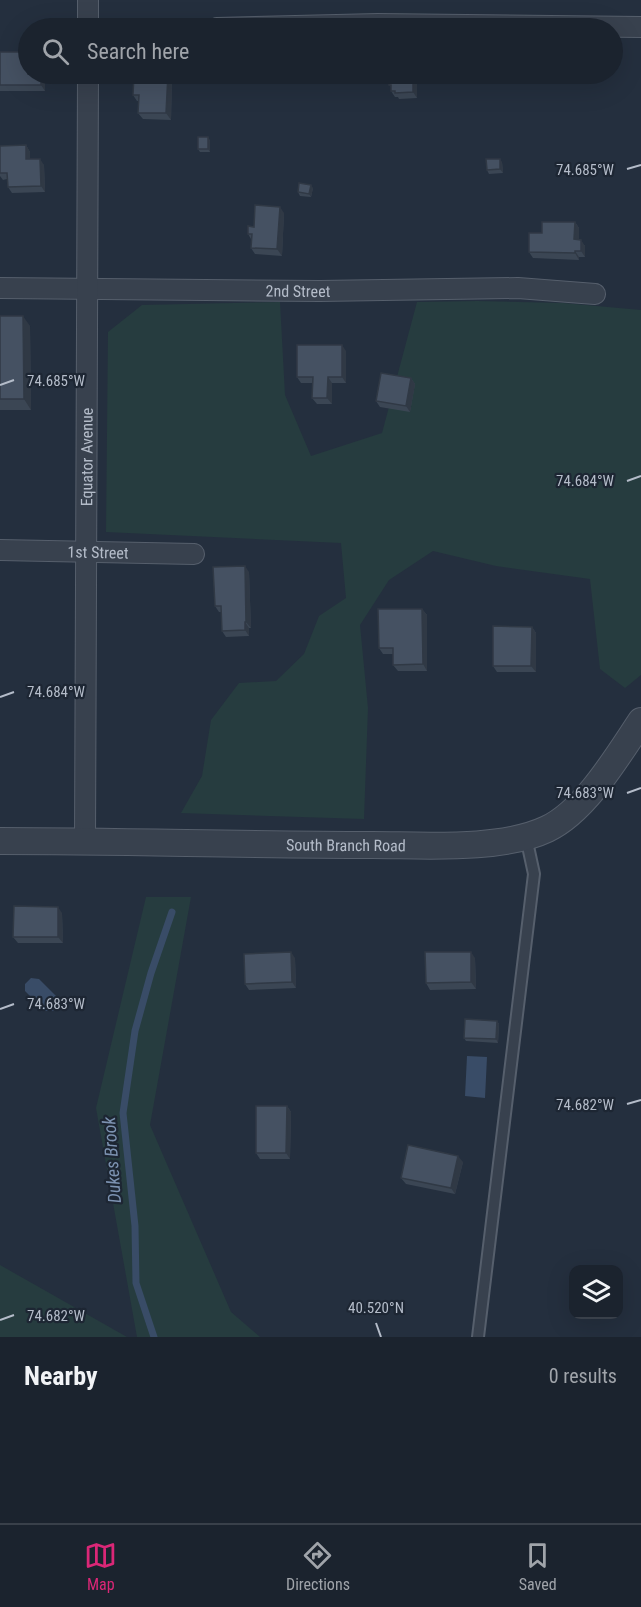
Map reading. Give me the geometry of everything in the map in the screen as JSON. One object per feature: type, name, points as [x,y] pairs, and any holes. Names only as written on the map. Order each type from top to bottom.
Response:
[{"type":"street","points":[[88,0],[88,18]]},
{"type":"street","points":[[623,27],[641,27]]},
{"type":"street","name":"Equator Avenue","points":[[85,841],[88,84]]},
{"type":"street","name":"2nd Street","points":[[0,288],[320,291],[518,288],[595,294]]},
{"type":"street","name":"1st Street","points":[[0,550],[194,554]]},
{"type":"street","name":"South Branch Road","points":[[0,841],[289,845],[458,845],[502,842],[546,830],[574,811],[641,722]]},
{"type":"lane","points":[[478,1337],[534,873],[526,837]]},
{"type":"green space","points":[[280,302],[285,395],[311,456],[382,433],[417,302],[563,303],[641,310],[641,675],[625,688],[600,669],[590,579],[496,566],[433,551],[389,580],[360,625],[368,708],[364,819],[181,813],[202,776],[211,720],[239,683],[276,681],[304,654],[319,616],[346,598],[341,543],[106,532],[108,332],[142,305]]},
{"type":"green space","points":[[146,897],[191,897],[150,1125],[231,1312],[260,1337],[137,1337],[96,1108]]},
{"type":"green space","points":[[0,1265],[127,1337],[0,1337]]},
{"type":"water","points":[[31,978],[39,979],[58,998],[58,1005],[53,1011],[45,1011],[25,991],[25,984]]},
{"type":"water","points":[[467,1056],[487,1057],[485,1098],[465,1096]]},
{"type":"building","points":[[0,52],[18,52],[18,84],[41,84],[41,85],[0,85]]},
{"type":"building","points":[[134,84],[167,84],[166,113],[138,113],[139,95],[133,95]]},
{"type":"building","points":[[413,84],[413,92],[395,93],[391,91],[391,85],[389,85]]},
{"type":"building","points":[[198,137],[208,137],[208,149],[198,149]]},
{"type":"building","points":[[26,145],[26,159],[40,159],[41,186],[8,187],[7,173],[0,173],[0,146]]},
{"type":"building","points":[[486,159],[500,159],[500,169],[487,170]]},
{"type":"building","points":[[299,183],[311,185],[309,194],[298,192]]},
{"type":"building","points":[[255,205],[280,207],[277,249],[251,248],[252,234],[248,234],[248,226],[254,227]]},
{"type":"building","points":[[542,222],[575,222],[574,239],[581,240],[581,251],[575,251],[575,253],[529,252],[529,233],[542,233]]},
{"type":"building","points":[[0,316],[23,316],[24,399],[0,399]]},
{"type":"building","points":[[297,345],[342,345],[342,377],[328,377],[327,398],[312,398],[313,377],[297,377]]},
{"type":"building","points":[[381,373],[411,378],[406,406],[376,401]]},
{"type":"building","points":[[245,566],[245,630],[222,631],[221,606],[215,606],[213,567]]},
{"type":"building","points":[[378,609],[422,609],[423,664],[393,665],[393,648],[379,648]]},
{"type":"building","points":[[493,626],[532,627],[531,666],[493,666]]},
{"type":"building","points":[[14,906],[58,907],[58,937],[13,937]]},
{"type":"building","points":[[291,952],[292,982],[245,984],[244,954]]},
{"type":"building","points":[[425,952],[471,952],[471,982],[426,983]]},
{"type":"building","points":[[465,1019],[497,1021],[496,1039],[464,1038]]},
{"type":"building","points":[[256,1106],[287,1106],[286,1153],[256,1153]]},
{"type":"building","points":[[408,1145],[458,1156],[451,1188],[401,1178]]},
{"type":"waterway","name":"Dukes Brook","points":[[154,1337],[136,1283],[135,1226],[123,1113],[135,1031],[151,973],[172,912]]}]
